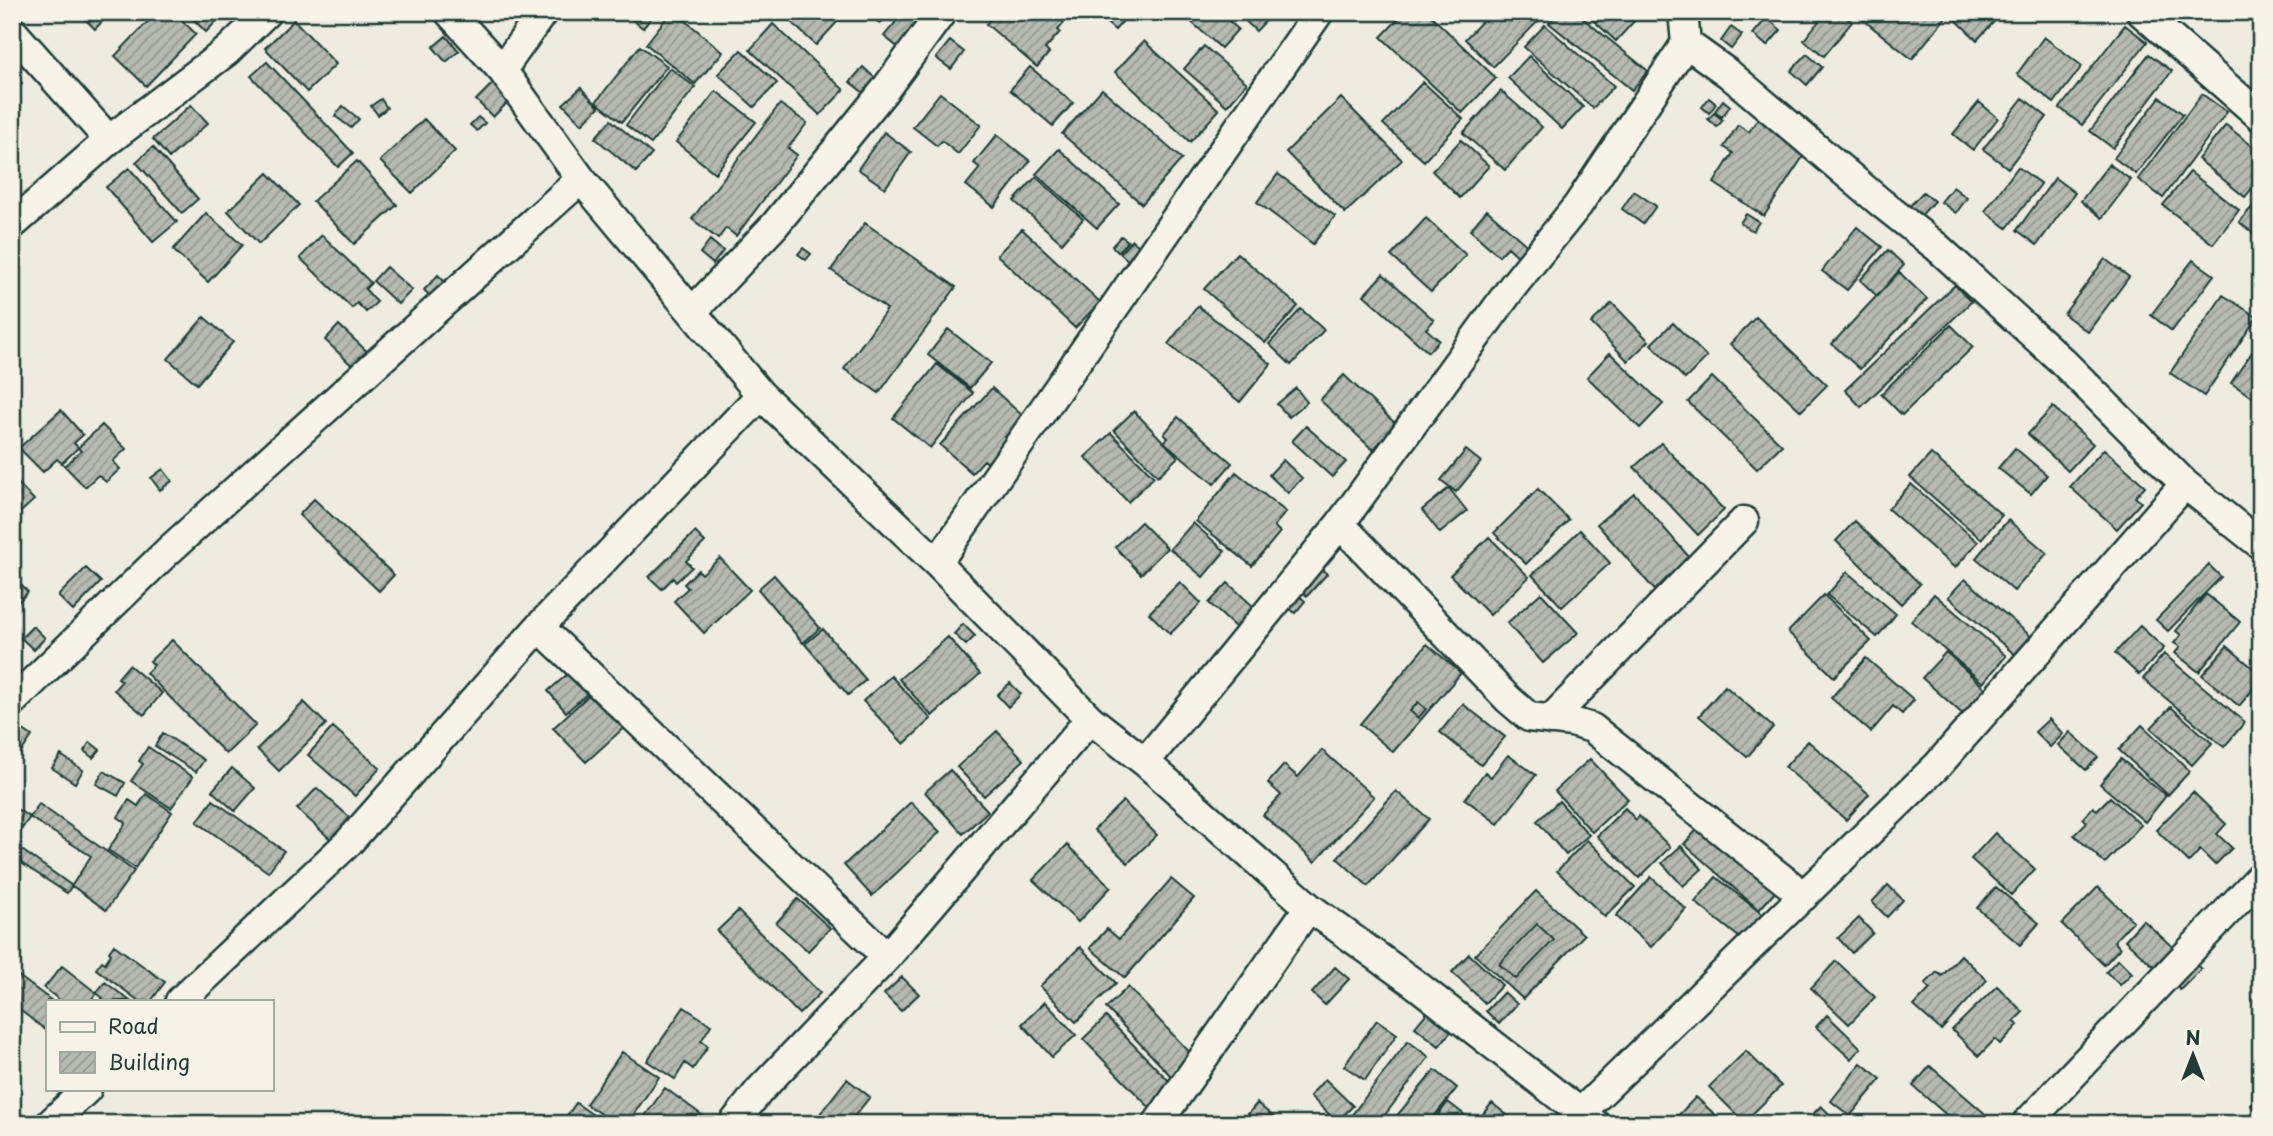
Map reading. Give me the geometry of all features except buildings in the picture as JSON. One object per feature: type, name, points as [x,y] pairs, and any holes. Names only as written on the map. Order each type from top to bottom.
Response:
[{"type":"street","points":[[12,225],[109,140],[227,51],[267,12]]},
{"type":"street","points":[[449,12],[502,70],[581,179],[761,395],[937,563],[1090,719],[1145,762],[1309,907],[1413,983],[1588,1118],[1804,896],[1938,765],[2185,484]]},
{"type":"street","points":[[502,70],[543,12]]},
{"type":"street","points":[[692,312],[775,226],[884,92],[942,12]]},
{"type":"street","points":[[1145,762],[1340,524],[1513,286],[1578,205],[1686,43],[1683,12]]},
{"type":"street","points":[[2141,12],[2261,117]]},
{"type":"street","points":[[937,563],[1317,13]]},
{"type":"street","points":[[12,32],[109,140]]},
{"type":"street","points":[[1686,43],[1738,82],[1937,247],[2063,361],[2185,484],[2261,545]]},
{"type":"street","points":[[12,702],[167,552],[581,179]]},
{"type":"street","points":[[181,1000],[349,842],[539,627],[761,395]]},
{"type":"street","points":[[1550,720],[1744,521]]},
{"type":"street","points":[[1340,524],[1508,699],[1529,717],[1572,722],[1592,728],[1804,896]]},
{"type":"street","points":[[539,627],[887,957]]},
{"type":"street","points":[[733,1124],[760,1091],[887,957],[1090,719]]},
{"type":"street","points":[[2026,1124],[2261,876]]},
{"type":"street","points":[[1157,1124],[1309,907]]},
{"type":"street","points":[[50,1124],[86,1090]]}]
